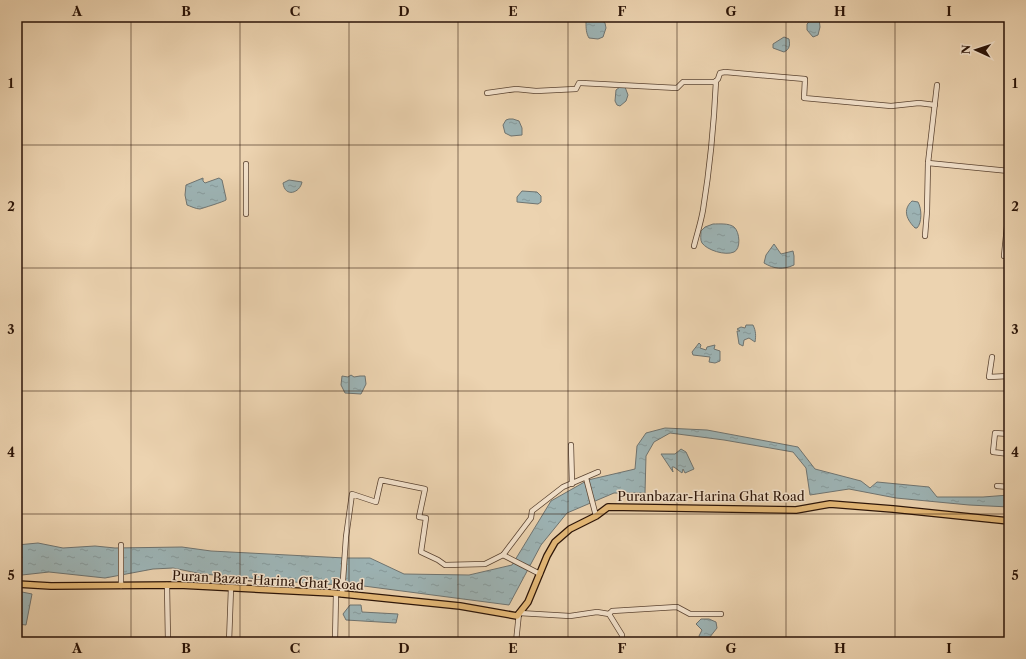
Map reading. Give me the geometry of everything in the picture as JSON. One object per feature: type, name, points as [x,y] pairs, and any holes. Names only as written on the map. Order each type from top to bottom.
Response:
[{"type":"main road","name":"Puranbazar-Harina Ghat Road","points":[[518,615],[528,602],[547,556],[555,542],[570,529],[596,516],[608,507],[796,510],[830,504],[1009,521]]},
{"type":"main road","name":"Puran Bazar-Harina Ghat Road","points":[[17,584],[50,586],[167,585],[339,593],[460,606],[518,615]]},
{"type":"street","points":[[694,246],[701,223],[708,179],[713,136],[716,81],[720,73],[725,72],[805,79],[804,98],[891,106],[919,103],[935,105]]},
{"type":"street","points":[[487,93],[516,89],[536,91],[576,89],[579,83],[676,88],[683,82],[716,81]]},
{"type":"street","points":[[925,236],[928,163],[937,85]]},
{"type":"street","points":[[928,163],[1009,171]]},
{"type":"street","points":[[246,164],[246,214]]},
{"type":"street","points":[[1004,256],[1009,206]]},
{"type":"street","points":[[992,357],[989,377],[1009,376]]},
{"type":"street","points":[[1009,434],[995,433],[993,452],[1009,454]]},
{"type":"street","points":[[571,445],[572,484]]},
{"type":"street","points":[[335,642],[339,593],[352,494],[376,502],[381,480],[425,489],[419,517],[426,518],[421,552],[446,565],[485,564],[503,555],[531,518],[532,511],[563,487],[598,472]]},
{"type":"street","points":[[586,478],[596,516]]},
{"type":"street","points":[[997,486],[1009,487]]},
{"type":"street","points":[[121,545],[121,586]]},
{"type":"street","points":[[503,555],[540,574]]},
{"type":"street","points":[[167,585],[168,642]]},
{"type":"street","points":[[229,642],[231,588]]},
{"type":"street","points":[[516,642],[518,615],[570,616],[597,612],[609,614],[612,611],[677,607],[690,614],[721,614]]},
{"type":"street","points":[[609,614],[622,635],[622,642]]},
{"type":"water","points":[[813,18],[819,18],[820,27],[818,35],[813,37],[807,30],[807,24]]},
{"type":"water","points":[[587,20],[601,20],[605,23],[606,28],[603,37],[598,39],[589,38],[586,30]]},
{"type":"water","points":[[784,37],[789,39],[787,50],[784,52],[773,48],[773,44]]},
{"type":"water","points":[[620,87],[625,87],[628,95],[626,101],[620,106],[617,105],[615,101],[616,90]]},
{"type":"water","points":[[509,119],[519,121],[522,128],[522,135],[511,136],[505,133],[503,125],[506,120]]},
{"type":"water","points":[[203,178],[205,183],[219,178],[222,180],[226,200],[200,209],[187,205],[185,195],[186,185]]},
{"type":"water","points":[[289,180],[302,182],[301,186],[296,191],[287,191],[284,188],[283,183]]},
{"type":"water","points":[[522,191],[537,192],[541,196],[541,202],[538,204],[517,202],[517,197]]},
{"type":"water","points":[[912,201],[918,202],[920,208],[921,219],[917,228],[912,225],[906,211]]},
{"type":"water","points":[[713,224],[727,224],[736,229],[739,244],[738,248],[734,252],[716,252],[704,246],[701,239],[701,231],[705,227]]},
{"type":"water","points":[[774,244],[781,254],[793,251],[794,265],[786,268],[779,268],[771,267],[764,263],[766,255]]},
{"type":"water","points":[[746,325],[753,325],[756,336],[755,342],[749,338],[744,340],[743,346],[739,344],[737,331],[740,331],[737,329],[741,327],[745,328]]},
{"type":"water","points":[[699,343],[701,345],[700,348],[706,350],[707,347],[715,345],[714,349],[720,351],[720,361],[715,363],[709,362],[710,357],[693,355],[692,352]]},
{"type":"water","points":[[351,375],[354,377],[365,376],[366,384],[361,394],[345,393],[341,385],[342,376],[348,377]]},
{"type":"water","points":[[665,428],[707,430],[798,447],[815,469],[861,481],[870,488],[877,482],[929,487],[937,497],[983,497],[1009,495],[1009,507],[896,498],[849,489],[810,495],[806,468],[793,452],[724,440],[670,433],[654,442],[646,456],[645,493],[614,493],[567,513],[541,545],[509,605],[356,585],[318,584],[202,574],[173,568],[153,569],[105,578],[49,572],[22,575],[17,573],[17,545],[38,543],[63,548],[95,546],[115,548],[182,547],[211,551],[370,558],[404,574],[469,575],[512,565],[551,501],[588,480],[635,469],[637,446],[646,433]]},
{"type":"water","points":[[681,449],[686,452],[694,469],[685,473],[683,469],[682,473],[672,467],[673,472],[661,454],[675,454]]},
{"type":"water","points":[[17,591],[32,594],[26,625],[17,624]]},
{"type":"water","points":[[350,605],[361,605],[362,612],[398,614],[396,623],[346,620],[343,614]]},
{"type":"water","points":[[701,619],[709,619],[716,622],[717,628],[706,642],[700,640],[699,636],[702,630],[696,624]]}]
